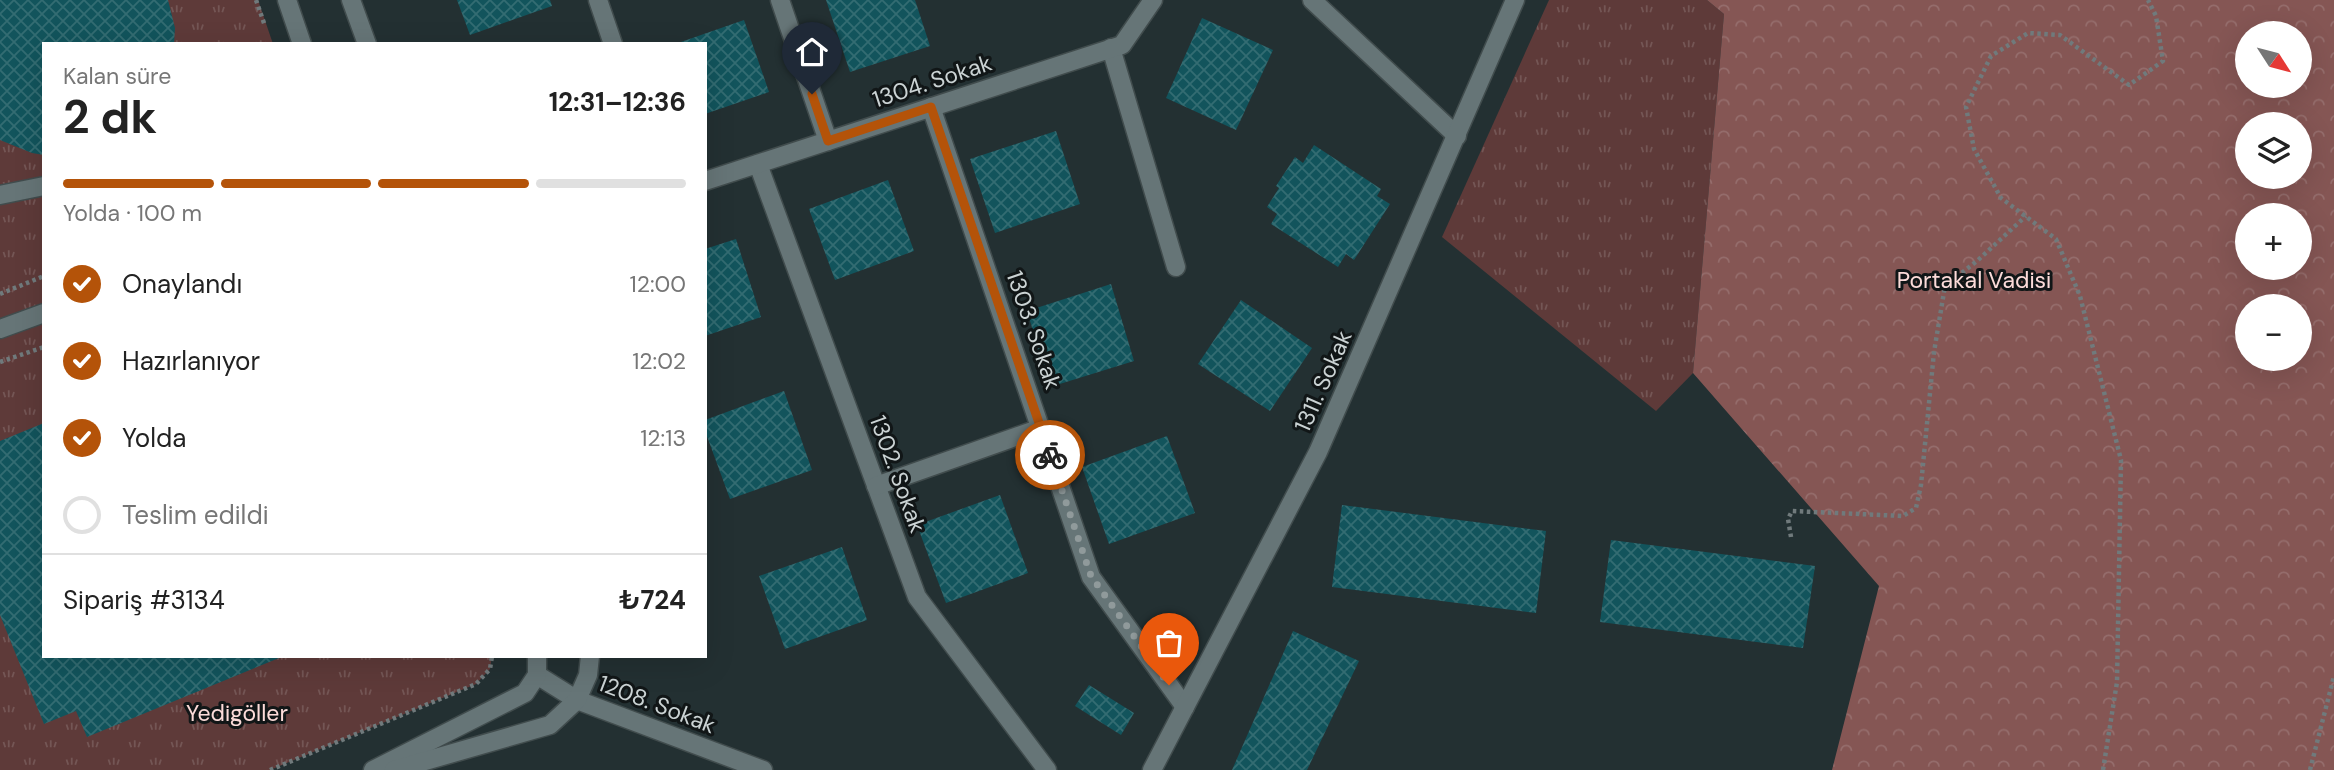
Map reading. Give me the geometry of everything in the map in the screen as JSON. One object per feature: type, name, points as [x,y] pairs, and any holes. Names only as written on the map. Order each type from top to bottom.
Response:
[{"type":"street","points":[[287,0],[301,42]]},
{"type":"street","points":[[351,0],[366,42]]},
{"type":"street","points":[[598,0],[612,42]]},
{"type":"street","points":[[779,0],[828,141]]},
{"type":"street","name":"1304. Sokak","points":[[707,180],[1122,45],[1153,0]]},
{"type":"street","points":[[1312,0],[1457,136]]},
{"type":"street","name":"1311. Sokak","points":[[1152,770],[1318,452],[1515,0]]},
{"type":"street","points":[[1111,48],[1176,267]]},
{"type":"street","name":"1303. Sokak","points":[[931,107],[1091,576],[1185,707]]},
{"type":"street","name":"1302. Sokak","points":[[758,164],[916,597],[1047,770]]},
{"type":"street","points":[[0,195],[42,186]]},
{"type":"street","points":[[0,329],[42,314]]},
{"type":"street","points":[[876,486],[1041,428]]},
{"type":"street","points":[[373,770],[525,693],[537,675],[537,658]]},
{"type":"street","points":[[394,770],[550,725],[577,700],[588,675],[590,658]]},
{"type":"street","name":"1208. Sokak","points":[[537,675],[577,700],[763,770]]},
{"type":"path","points":[[256,0],[267,33]]},
{"type":"path","points":[[2103,770],[2117,682],[2122,460],[2080,296],[2056,239],[2001,198],[1974,149],[1966,107],[1992,56],[2028,33],[2060,35],[2129,85],[2164,61],[2156,16],[2148,0]]},
{"type":"path","points":[[1791,537],[1788,519],[1792,511],[1903,516],[1916,508],[1921,485],[1934,352],[1945,286],[2026,216]]},
{"type":"path","points":[[0,294],[42,277]]},
{"type":"path","points":[[0,362],[42,348]]},
{"type":"path","points":[[270,770],[476,684],[490,669],[492,658]]},
{"type":"path","points":[[2310,770],[2334,676]]},
{"type":"green space","name":"Yedigöller","points":[[0,0],[258,0],[272,42],[42,42],[42,658],[492,658],[490,669],[476,684],[270,770],[0,770]]},
{"type":"green space","points":[[1549,0],[1707,0],[1724,14],[1693,373],[1656,411],[1442,237]]},
{"type":"green space","name":"Portakal Vadisi","points":[[1707,0],[2334,0],[2334,770],[1832,770],[1879,586],[1693,373],[1724,14]]},
{"type":"building","points":[[0,0],[168,0],[175,28],[174,42],[42,42],[42,155],[0,140]]},
{"type":"building","points":[[457,0],[550,0],[552,6],[470,35]]},
{"type":"building","points":[[826,0],[915,0],[930,46],[850,72]]},
{"type":"building","points":[[1202,18],[1273,50],[1236,130],[1166,98]]},
{"type":"building","points":[[744,20],[769,92],[707,113],[707,42],[681,42]]},
{"type":"building","points":[[1056,131],[1080,204],[995,233],[970,159]]},
{"type":"building","points":[[1314,145],[1381,189],[1377,196],[1390,204],[1354,260],[1346,254],[1338,267],[1271,224],[1277,214],[1267,207],[1279,188],[1276,186],[1295,157],[1303,163]]},
{"type":"building","points":[[888,180],[914,251],[835,280],[809,209]]},
{"type":"building","points":[[736,239],[761,317],[707,335],[707,248]]},
{"type":"building","points":[[1111,284],[1134,361],[1050,387],[1027,311]]},
{"type":"building","points":[[1241,300],[1312,348],[1270,411],[1198,364]]},
{"type":"building","points":[[784,391],[812,470],[730,499],[707,436],[707,419]]},
{"type":"building","points":[[42,424],[42,658],[279,658],[87,737],[76,711],[44,724],[0,615],[0,441]]},
{"type":"building","points":[[1167,436],[1195,513],[1109,544],[1082,467]]},
{"type":"building","points":[[1000,495],[1028,573],[946,603],[917,525]]},
{"type":"building","points":[[1342,505],[1546,531],[1536,613],[1332,587]]},
{"type":"building","points":[[1611,540],[1815,566],[1803,648],[1600,622]]},
{"type":"building","points":[[842,547],[867,620],[785,649],[759,576]]},
{"type":"building","points":[[1293,631],[1359,661],[1307,770],[1232,770]]},
{"type":"building","points":[[1089,685],[1134,713],[1121,735],[1075,706]]},
{"type":"way so far","points":[[1050,455],[1091,576],[1169,685]]},
{"type":"route","points":[[812,94],[828,141],[931,107],[1050,455]]}]
